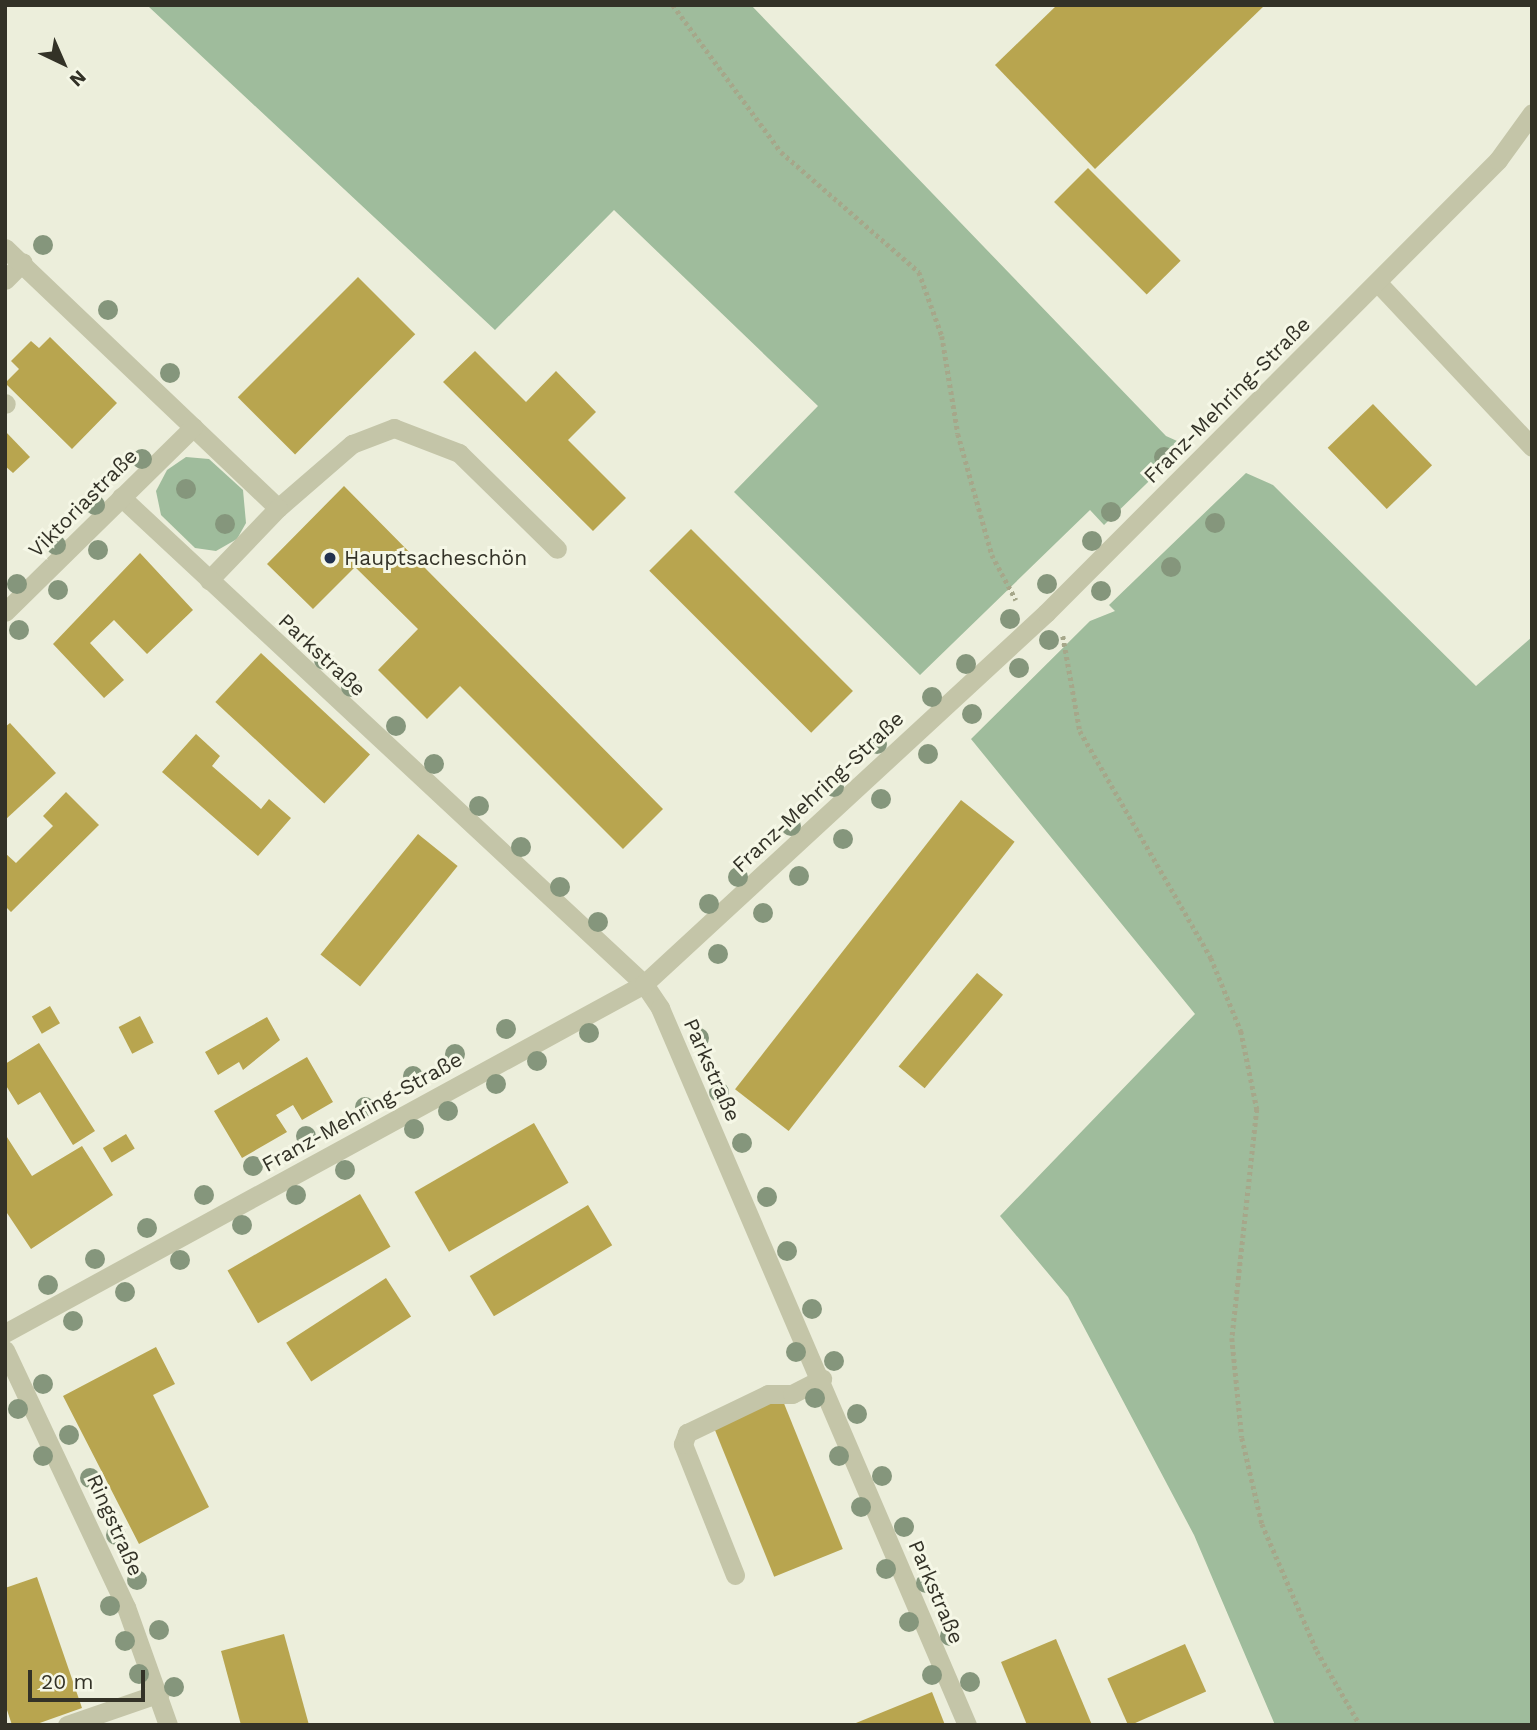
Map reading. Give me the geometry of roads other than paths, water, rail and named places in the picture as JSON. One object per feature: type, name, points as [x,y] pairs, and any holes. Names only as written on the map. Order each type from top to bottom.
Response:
[{"type":"street","name":"Franz-Mehring-Straße","points":[[5,1333],[644,984],[1040,617],[1499,160],[1532,113]]},
{"type":"street","points":[[5,248],[23,262],[278,508]]},
{"type":"street","points":[[5,280],[23,262]]},
{"type":"street","points":[[1378,283],[1532,447]]},
{"type":"street","name":"Viktoriastraße","points":[[5,612],[193,427]]},
{"type":"street","points":[[209,580],[278,508],[352,443],[394,428],[459,453],[557,549]]},
{"type":"street","name":"Parkstraße","points":[[121,497],[644,984],[660,1007],[822,1379],[967,1725]]},
{"type":"street","name":"Ringstraße","points":[[5,1350],[41,1415],[160,1693],[168,1725]]},
{"type":"street","points":[[736,1575],[683,1444],[687,1433],[768,1394],[792,1394],[822,1379]]},
{"type":"street","points":[[67,1725],[160,1693]]},
{"type":"place","name":"Hauptsacheschön","points":[[330,558]]}]
